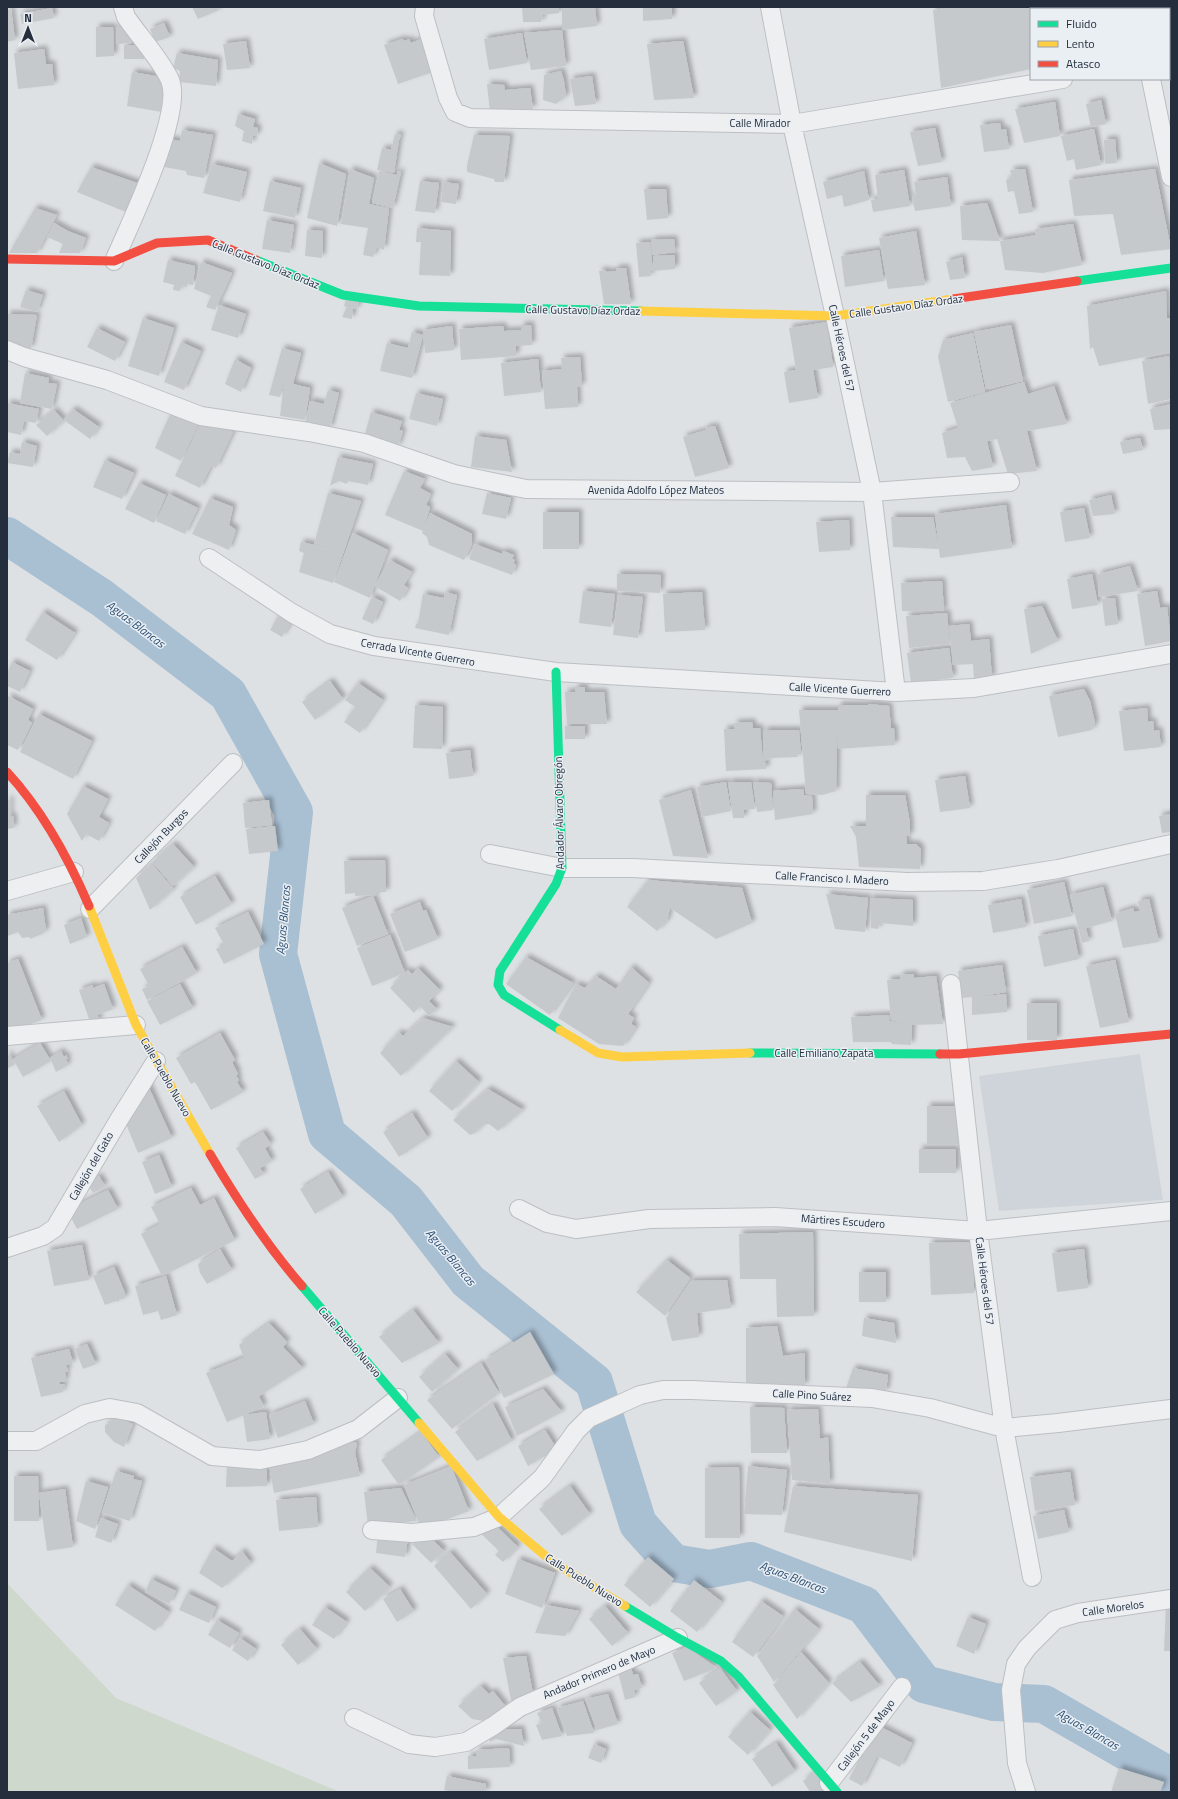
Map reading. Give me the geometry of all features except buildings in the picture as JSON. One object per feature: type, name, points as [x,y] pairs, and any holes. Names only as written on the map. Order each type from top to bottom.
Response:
[{"type":"street","points":[[114,261],[154,168],[173,96],[170,80],[126,18],[122,7]]},
{"type":"street","name":"Calle Héroes del 57","points":[[770,7],[792,124],[835,316],[872,492],[896,692]]},
{"type":"street","name":"Calle Mirador","points":[[423,10],[448,98],[455,112],[470,118],[792,124],[1057,80]]},
{"type":"street","points":[[1151,80],[1171,177]]},
{"type":"street","name":"Calle Gustavo Díaz Ordaz","points":[[7,259],[114,261],[157,243],[208,240],[343,295],[419,306],[835,316],[1171,268]]},
{"type":"street","name":"Avenida Adolfo López Mateos","points":[[7,350],[24,357],[107,380],[201,416],[309,432],[364,443],[454,474],[526,489],[872,492],[1010,482]]},
{"type":"street","name":"Cerrada Vicente Guerrero","points":[[208,558],[292,613],[330,634],[374,646],[506,666]]},
{"type":"street","name":"Calle Vicente Guerrero","points":[[506,666],[556,672],[896,692],[974,688],[1171,654]]},
{"type":"street","name":"Andador Álvaro Obregón","points":[[498,985],[500,971],[556,884],[562,868],[556,672]]},
{"type":"street","name":"Callejón Burgos","points":[[90,909],[232,764]]},
{"type":"street","name":"Calle Pueblo Nuevo","points":[[7,772],[21,787],[49,826],[74,872],[136,1025],[156,1061],[230,1188],[287,1270],[499,1517],[554,1563],[678,1638],[721,1661],[738,1676],[833,1788]]},
{"type":"street","name":"Calle Francisco I. Madero","points":[[490,854],[562,868],[633,868],[908,882],[983,881],[1058,869],[1171,844]]},
{"type":"street","points":[[7,891],[74,872]]},
{"type":"street","name":"Calle Héroes del 57","points":[[952,984],[978,1231],[1004,1428],[1032,1577]]},
{"type":"street","name":"Calle Emiliano Zapata","points":[[498,985],[504,995],[598,1053],[622,1056],[750,1053],[959,1054],[1171,1034]]},
{"type":"street","points":[[7,1036],[136,1025]]},
{"type":"street","name":"Callejón del Gato","points":[[7,1248],[43,1236],[55,1228],[120,1118],[156,1061]]},
{"type":"street","name":"Mártires Escudero","points":[[519,1209],[546,1223],[576,1229],[649,1218],[775,1217],[978,1231],[1171,1211]]},
{"type":"street","name":"Calle Pino Suárez","points":[[499,1517],[542,1478],[576,1431],[589,1418],[640,1395],[663,1390],[872,1398],[930,1408],[1004,1428],[1171,1409]]},
{"type":"street","points":[[7,1441],[36,1441],[85,1414],[110,1408],[138,1413],[212,1456],[260,1460],[308,1450],[358,1429],[398,1398]]},
{"type":"street","points":[[372,1530],[412,1533],[474,1527],[499,1517]]},
{"type":"street","name":"Calle Morelos","points":[[1026,1792],[1017,1763],[1011,1690],[1016,1664],[1027,1648],[1055,1620],[1078,1613],[1171,1599]]},
{"type":"street","name":"Andador Primero de Mayo","points":[[354,1718],[409,1744],[434,1747],[466,1742],[493,1726],[520,1707],[678,1638]]},
{"type":"street","name":"Callejón 5 de Mayo","points":[[833,1788],[902,1687]]},
{"type":"shaded area","points":[[1140,1054],[1163,1200],[999,1211],[979,1076]]},
{"type":"shaded area","points":[[7,1583],[116,1698],[340,1792],[7,1792]]},
{"type":"waterway","name":"Aguas Blancas","points":[[7,536],[102,598],[228,694],[294,812],[278,954],[327,1134],[406,1201],[468,1281],[594,1382],[638,1524],[673,1563],[710,1569],[751,1561],[864,1605],[924,1684],[994,1702],[1044,1704],[1171,1777]]},
{"type":"traffic: fast","points":[[256,260],[343,295],[419,306],[641,311]]},
{"type":"traffic: fast","points":[[1077,281],[1171,268]]},
{"type":"traffic: fast","points":[[556,672],[562,868],[556,884],[500,971],[498,985],[504,995],[560,1030]]},
{"type":"traffic: fast","points":[[750,1053],[940,1054]]},
{"type":"traffic: fast","points":[[302,1286],[419,1423]]},
{"type":"traffic: fast","points":[[625,1606],[678,1638],[721,1661],[738,1676],[837,1792]]},
{"type":"traffic: slow","points":[[641,311],[835,316],[953,299]]},
{"type":"traffic: slow","points":[[89,906],[136,1025],[210,1154]]},
{"type":"traffic: slow","points":[[560,1030],[598,1053],[622,1057],[750,1053]]},
{"type":"traffic: slow","points":[[419,1423],[499,1517],[554,1563],[625,1606]]},
{"type":"traffic: jam","points":[[7,259],[114,261],[157,243],[208,240],[256,260]]},
{"type":"traffic: jam","points":[[953,299],[1077,281]]},
{"type":"traffic: jam","points":[[7,772],[32,802],[54,835],[89,906]]},
{"type":"traffic: jam","points":[[940,1054],[959,1054],[1171,1034]]},
{"type":"traffic: jam","points":[[210,1154],[253,1222],[289,1271],[302,1286]]}]
